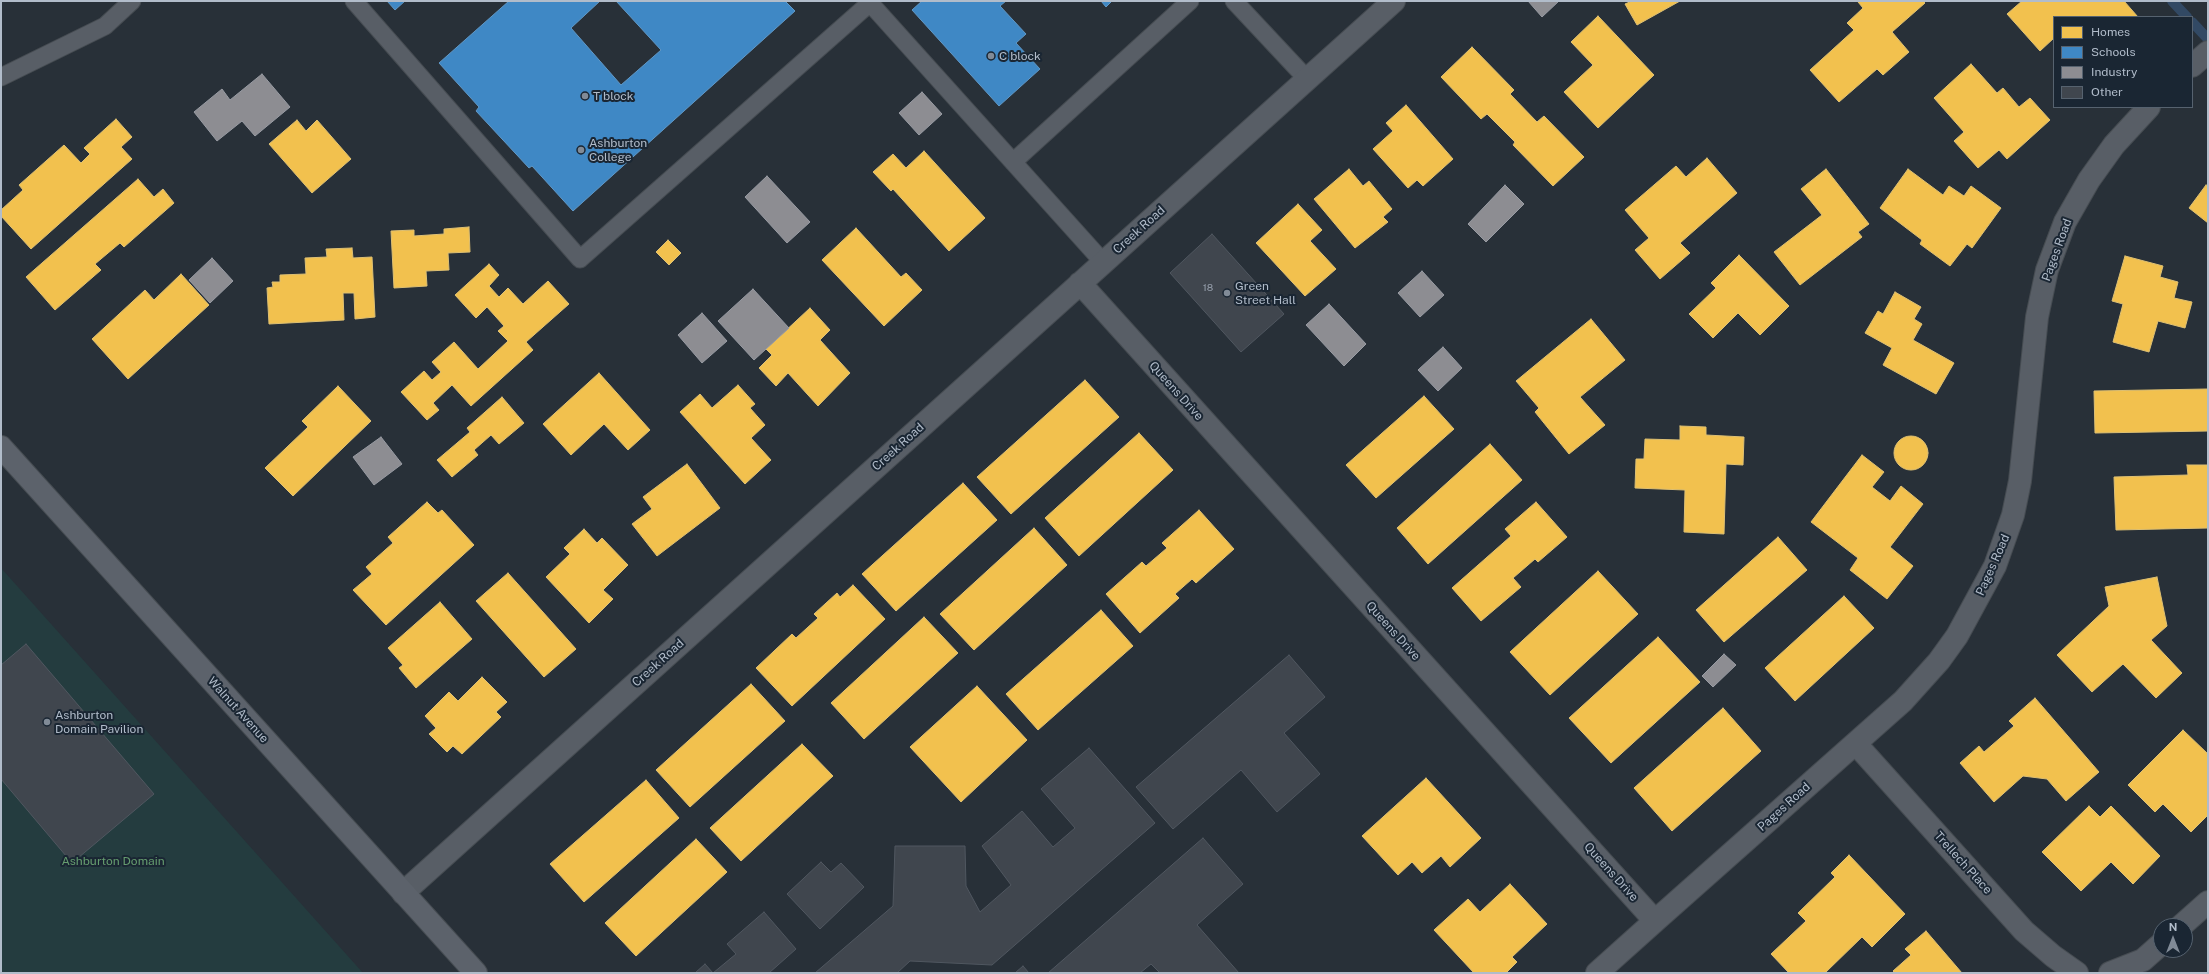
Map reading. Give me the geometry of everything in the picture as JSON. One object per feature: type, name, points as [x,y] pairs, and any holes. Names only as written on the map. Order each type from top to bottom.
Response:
[{"type":"main road","name":"Walnut Avenue","points":[[1,447],[476,973]]},
{"type":"street","name":"Creek Road","points":[[403,892],[1394,1]]},
{"type":"street","name":"Pages Road","points":[[1655,921],[1903,702],[1939,661],[1969,616],[1995,566],[2013,516],[2020,481],[2036,316],[2047,270],[2066,222],[2089,180],[2114,145],[2148,108]]},
{"type":"street","name":"Queens Drive","points":[[1080,283],[1655,921]]},
{"type":"street","name":"Trellech Place","points":[[1856,744],[2024,931],[2053,956],[2078,973]]},
{"type":"street","points":[[2190,918],[2208,902]]},
{"type":"street","points":[[1597,973],[1655,921]]},
{"type":"street","points":[[2110,973],[2143,960],[2153,951]]},
{"type":"lane","points":[[1,77],[105,26],[132,1]]},
{"type":"lane","points":[[354,1],[580,259],[870,3],[1103,262]]},
{"type":"lane","points":[[1013,162],[1190,1]]},
{"type":"lane","points":[[1234,1],[1307,79]]},
{"type":"green space","name":"Ashburton Domain","points":[[1,568],[363,973],[1,973]]},
{"type":"building: Homes","points":[[1632,1],[1680,1],[1637,25],[1625,4]]},
{"type":"building: Homes","points":[[1923,1],[1925,3],[1892,32],[1909,52],[1883,75],[1877,69],[1839,102],[1810,70],[1854,30],[1847,23],[1863,8],[1858,2]]},
{"type":"building: Homes","points":[[2022,1],[2124,1],[2137,16],[2053,16],[2053,39],[2040,51],[2007,14]]},
{"type":"building: Homes","points":[[1598,16],[1654,75],[1598,128],[1564,92],[1593,65],[1571,42]]},
{"type":"building: Homes","points":[[1472,47],[1514,90],[1510,94],[1537,122],[1544,116],[1584,157],[1553,186],[1513,145],[1515,142],[1487,114],[1481,119],[1441,77]]},
{"type":"building: Homes","points":[[1971,64],[1997,93],[2003,88],[2019,107],[2030,98],[2050,120],[2007,159],[1999,150],[1978,168],[1954,141],[1964,132],[1934,98]]},
{"type":"building: Homes","points":[[1406,105],[1453,159],[1423,186],[1417,180],[1408,188],[1373,149],[1393,131],[1386,123]]},
{"type":"building: Homes","points":[[116,119],[132,137],[121,147],[132,159],[31,249],[1,216],[1,210],[23,190],[19,185],[64,145],[81,163],[90,154],[84,148]]},
{"type":"building: Homes","points":[[297,120],[306,131],[317,120],[351,159],[312,193],[269,144]]},
{"type":"building: Homes","points":[[924,151],[985,218],[949,251],[893,189],[891,191],[873,172],[893,154],[906,168]]},
{"type":"building: Homes","points":[[1707,158],[1737,193],[1680,243],[1690,253],[1660,279],[1635,250],[1649,238],[1625,210],[1676,166],[1686,177]]},
{"type":"building: Homes","points":[[1349,169],[1363,186],[1369,181],[1392,209],[1383,217],[1388,222],[1355,248],[1314,199]]},
{"type":"building: Homes","points":[[1826,169],[1869,224],[1858,232],[1862,237],[1800,285],[1774,252],[1822,215],[1801,189]]},
{"type":"building: Homes","points":[[1908,169],[1943,195],[1949,186],[1964,196],[1971,186],[2001,208],[1972,248],[1967,244],[1950,266],[1920,244],[1922,240],[1880,208]]},
{"type":"building: Homes","points":[[138,179],[154,197],[163,189],[174,203],[124,247],[120,243],[95,264],[101,270],[55,310],[26,277]]},
{"type":"building: Homes","points":[[2206,185],[2208,186],[2208,223],[2189,208]]},
{"type":"building: Homes","points":[[1298,204],[1322,230],[1310,241],[1336,269],[1305,296],[1256,243]]},
{"type":"building: Homes","points":[[469,227],[470,252],[448,253],[449,270],[426,271],[427,286],[394,288],[391,231],[414,230],[414,236],[444,234],[444,229]]},
{"type":"building: Homes","points":[[856,228],[901,277],[906,273],[922,290],[884,326],[822,260]]},
{"type":"building: Homes","points":[[668,240],[681,253],[669,265],[656,252]]},
{"type":"building: Homes","points":[[352,248],[353,258],[372,257],[375,317],[355,319],[354,293],[343,293],[344,320],[269,324],[267,288],[273,287],[272,282],[280,282],[280,275],[306,274],[305,258],[327,257],[326,249]]},
{"type":"building: Homes","points":[[1739,255],[1789,306],[1760,335],[1738,313],[1713,338],[1689,314],[1716,288],[1711,283]]},
{"type":"building: Homes","points":[[2125,256],[2163,266],[2160,277],[2178,282],[2174,298],[2192,302],[2185,328],[2158,321],[2149,352],[2113,342],[2123,304],[2112,301]]},
{"type":"building: Homes","points":[[489,264],[499,275],[489,286],[499,297],[508,288],[523,304],[548,281],[569,304],[526,342],[533,350],[471,406],[452,385],[433,403],[439,410],[427,420],[401,392],[424,371],[432,380],[441,372],[432,362],[454,342],[478,369],[508,341],[498,331],[504,326],[487,307],[476,318],[455,295]]},
{"type":"building: Homes","points":[[181,274],[209,305],[128,379],[92,339],[145,290],[154,300]]},
{"type":"building: Homes","points":[[1895,292],[1921,307],[1914,319],[1922,324],[1913,340],[1954,363],[1936,394],[1883,365],[1892,348],[1865,333],[1878,311],[1883,314]]},
{"type":"building: Homes","points":[[810,308],[830,330],[820,340],[850,373],[818,406],[788,373],[776,386],[759,368],[772,355],[766,349]]},
{"type":"building: Homes","points":[[1591,319],[1625,360],[1580,397],[1605,425],[1569,454],[1535,412],[1539,408],[1516,381]]},
{"type":"building: Homes","points":[[599,373],[650,430],[628,450],[604,424],[571,455],[543,424]]},
{"type":"building: Homes","points":[[1085,380],[1119,417],[1011,514],[977,477]]},
{"type":"building: Homes","points":[[738,385],[755,404],[750,408],[765,425],[751,438],[771,460],[745,484],[680,412],[700,394],[712,408]]},
{"type":"building: Homes","points":[[338,386],[371,421],[293,496],[265,468],[308,427],[302,421]]},
{"type":"building: Homes","points":[[2208,389],[2208,431],[2095,433],[2094,391]]},
{"type":"building: Homes","points":[[1424,396],[1454,429],[1376,498],[1346,465]]},
{"type":"building: Homes","points":[[502,397],[524,423],[499,444],[491,435],[474,450],[478,455],[452,477],[437,460],[470,432],[467,428]]},
{"type":"building: Homes","points":[[1680,426],[1706,427],[1706,435],[1744,437],[1743,465],[1726,464],[1724,534],[1684,532],[1685,490],[1635,488],[1636,459],[1644,459],[1645,439],[1680,440]]},
{"type":"building: Homes","points":[[1139,433],[1173,470],[1079,556],[1045,518]]},
{"type":"building: Homes","points":[[1911,436],[1923,441],[1928,453],[1923,465],[1911,470],[1899,465],[1894,453],[1899,441]]},
{"type":"building: Homes","points":[[1490,444],[1522,480],[1428,564],[1397,528]]},
{"type":"building: Homes","points":[[1862,455],[1884,472],[1872,487],[1890,501],[1901,486],[1923,504],[1890,547],[1913,566],[1887,599],[1850,570],[1858,558],[1811,522]]},
{"type":"building: Homes","points":[[687,464],[720,508],[657,556],[632,524],[652,509],[643,497]]},
{"type":"building: Homes","points":[[2187,465],[2208,465],[2208,528],[2116,530],[2114,477],[2188,475]]},
{"type":"building: Homes","points":[[963,483],[997,520],[896,611],[862,574]]},
{"type":"building: Homes","points":[[427,502],[438,513],[442,510],[474,545],[386,625],[353,590],[372,574],[366,567],[393,543],[388,537]]},
{"type":"building: Homes","points":[[1536,502],[1567,537],[1538,562],[1535,559],[1513,578],[1521,587],[1481,621],[1452,588],[1511,536],[1505,529]]},
{"type":"building: Homes","points":[[1199,510],[1234,549],[1196,583],[1192,579],[1175,594],[1179,598],[1140,633],[1106,594],[1142,562],[1146,566],[1167,548],[1162,543]]},
{"type":"building: Homes","points":[[1034,528],[1067,565],[974,650],[940,614]]},
{"type":"building: Homes","points":[[584,529],[597,543],[602,538],[628,565],[603,590],[613,599],[589,623],[546,577],[570,554],[564,548]]},
{"type":"building: Homes","points":[[1778,537],[1807,570],[1724,642],[1696,610]]},
{"type":"building: Homes","points":[[1598,571],[1638,614],[1550,695],[1510,652]]},
{"type":"building: Homes","points":[[508,573],[576,649],[544,677],[476,601]]},
{"type":"building: Homes","points":[[2157,577],[2167,626],[2151,640],[2182,673],[2156,698],[2123,664],[2092,692],[2057,655],[2109,606],[2105,587]]},
{"type":"building: Homes","points":[[853,585],[885,619],[792,706],[756,668],[792,634],[796,638],[818,618],[814,614],[837,593],[840,597]]},
{"type":"building: Homes","points":[[1844,596],[1874,628],[1795,701],[1765,668]]},
{"type":"building: Homes","points":[[440,602],[472,639],[416,688],[399,668],[403,665],[388,648]]},
{"type":"building: Homes","points":[[1101,610],[1133,646],[1038,730],[1006,694]]},
{"type":"building: Homes","points":[[924,617],[958,653],[864,739],[831,703]]},
{"type":"building: Homes","points":[[1658,637],[1700,682],[1611,763],[1569,718]]},
{"type":"building: Homes","points":[[482,677],[507,702],[496,712],[501,717],[462,754],[453,746],[447,752],[429,734],[436,728],[425,716],[449,692],[458,701]]},
{"type":"building: Homes","points":[[751,684],[785,721],[690,807],[656,770]]},
{"type":"building: Homes","points":[[977,686],[1027,740],[961,802],[910,747]]},
{"type":"building: Homes","points":[[2035,698],[2099,772],[2066,801],[2047,779],[2023,776],[1994,802],[1960,763],[1979,746],[1984,752],[2014,726],[2009,721]]},
{"type":"building: Homes","points":[[1723,708],[1761,751],[1672,831],[1634,788]]},
{"type":"building: Homes","points":[[2183,730],[2208,754],[2208,815],[2191,832],[2163,804],[2155,812],[2128,785]]},
{"type":"building: Homes","points":[[802,744],[833,776],[741,861],[710,828]]},
{"type":"building: Homes","points":[[1426,778],[1481,838],[1450,867],[1441,856],[1422,873],[1412,862],[1398,875],[1362,836]]},
{"type":"building: Homes","points":[[646,780],[679,818],[584,902],[550,864]]},
{"type":"building: Homes","points":[[2089,806],[2100,817],[2111,806],[2160,856],[2133,884],[2111,862],[2081,891],[2042,852]]},
{"type":"building: Homes","points":[[696,839],[727,872],[636,956],[605,923]]},
{"type":"building: Homes","points":[[1849,855],[1905,914],[1872,947],[1862,937],[1825,973],[1789,973],[1771,954],[1806,921],[1798,913],[1835,877],[1831,873]]},
{"type":"building: Homes","points":[[1510,884],[1547,924],[1512,957],[1517,962],[1506,973],[1474,973],[1434,930],[1468,899],[1480,912]]},
{"type":"building: Homes","points":[[1926,931],[1962,973],[1895,973],[1893,971],[1911,955],[1905,949]]},
{"type":"building: Schools","points":[[387,1],[405,1],[395,10]]},
{"type":"building: Schools","name":"T block","points":[[509,1],[600,1],[571,28],[621,85],[661,50],[616,1],[785,1],[795,11],[573,211],[532,166],[529,168],[476,111],[479,107],[439,63]]},
{"type":"building: Schools","name":"C block","points":[[922,1],[1006,1],[1000,6],[1026,34],[1016,43],[1040,69],[999,106],[912,10]]},
{"type":"building: Schools","points":[[1101,1],[1112,1],[1106,7]]},
{"type":"building: Industry","points":[[1528,1],[1559,1],[1542,17]]},
{"type":"building: Industry","points":[[262,74],[290,107],[255,136],[242,121],[217,141],[194,112],[222,89],[230,100]]},
{"type":"building: Industry","points":[[922,92],[942,114],[919,135],[899,113]]},
{"type":"building: Industry","points":[[767,176],[810,222],[787,243],[745,197]]},
{"type":"building: Industry","points":[[1505,185],[1524,204],[1486,242],[1468,224]]},
{"type":"building: Industry","points":[[212,258],[233,281],[210,303],[189,280]]},
{"type":"building: Industry","points":[[1422,271],[1444,295],[1420,317],[1398,293]]},
{"type":"building: Industry","points":[[753,289],[789,328],[754,360],[718,321]]},
{"type":"building: Industry","points":[[1329,304],[1366,344],[1344,366],[1306,325]]},
{"type":"building: Industry","points":[[702,313],[727,341],[702,363],[678,335]]},
{"type":"building: Industry","points":[[1443,347],[1462,368],[1438,391],[1418,370]]},
{"type":"building: Industry","points":[[381,437],[402,464],[374,485],[353,457]]},
{"type":"building: Industry","points":[[1724,654],[1736,665],[1713,687],[1702,676]]},
{"type":"building: Other","name":"Green Street Hall","points":[[1212,234],[1284,314],[1241,352],[1170,273]]},
{"type":"building: Other","name":"Ashburton Domain Pavilion","points":[[26,644],[154,794],[72,863],[1,779],[1,665]]},
{"type":"building: Other","points":[[1289,655],[1325,697],[1284,733],[1320,774],[1277,812],[1241,770],[1173,829],[1136,787]]},
{"type":"building: Other","points":[[1089,748],[1155,823],[992,965],[910,961],[897,973],[815,973],[893,906],[895,846],[965,846],[966,886],[980,912],[1011,885],[982,846],[1022,811],[1053,847],[1075,828],[1041,789]]},
{"type":"building: Other","points":[[1203,838],[1243,884],[1197,925],[1239,973],[1160,973],[1151,964],[1140,973],[1048,973]]},
{"type":"building: Other","points":[[821,862],[831,872],[841,863],[864,887],[820,929],[787,894]]},
{"type":"building: Other","points":[[764,912],[796,949],[769,973],[713,973],[736,954],[727,944]]},
{"type":"building: Other","points":[[705,964],[713,973],[695,973]]},
{"type":"building: Other","points":[[1023,966],[1029,973],[1015,973]]},
{"type":"waterway","points":[[2172,1],[2186,16]]},
{"type":"waterway","points":[[2193,23],[2208,39]]},
{"type":"place","name":"C block","points":[[991,56]]},
{"type":"place","name":"T block","points":[[585,96]]},
{"type":"place","name":"Ashburton College","points":[[581,150]]},
{"type":"place","name":"Green Street Hall","points":[[1227,293]]},
{"type":"place","name":"Ashburton Domain Pavilion","points":[[47,722]]}]
